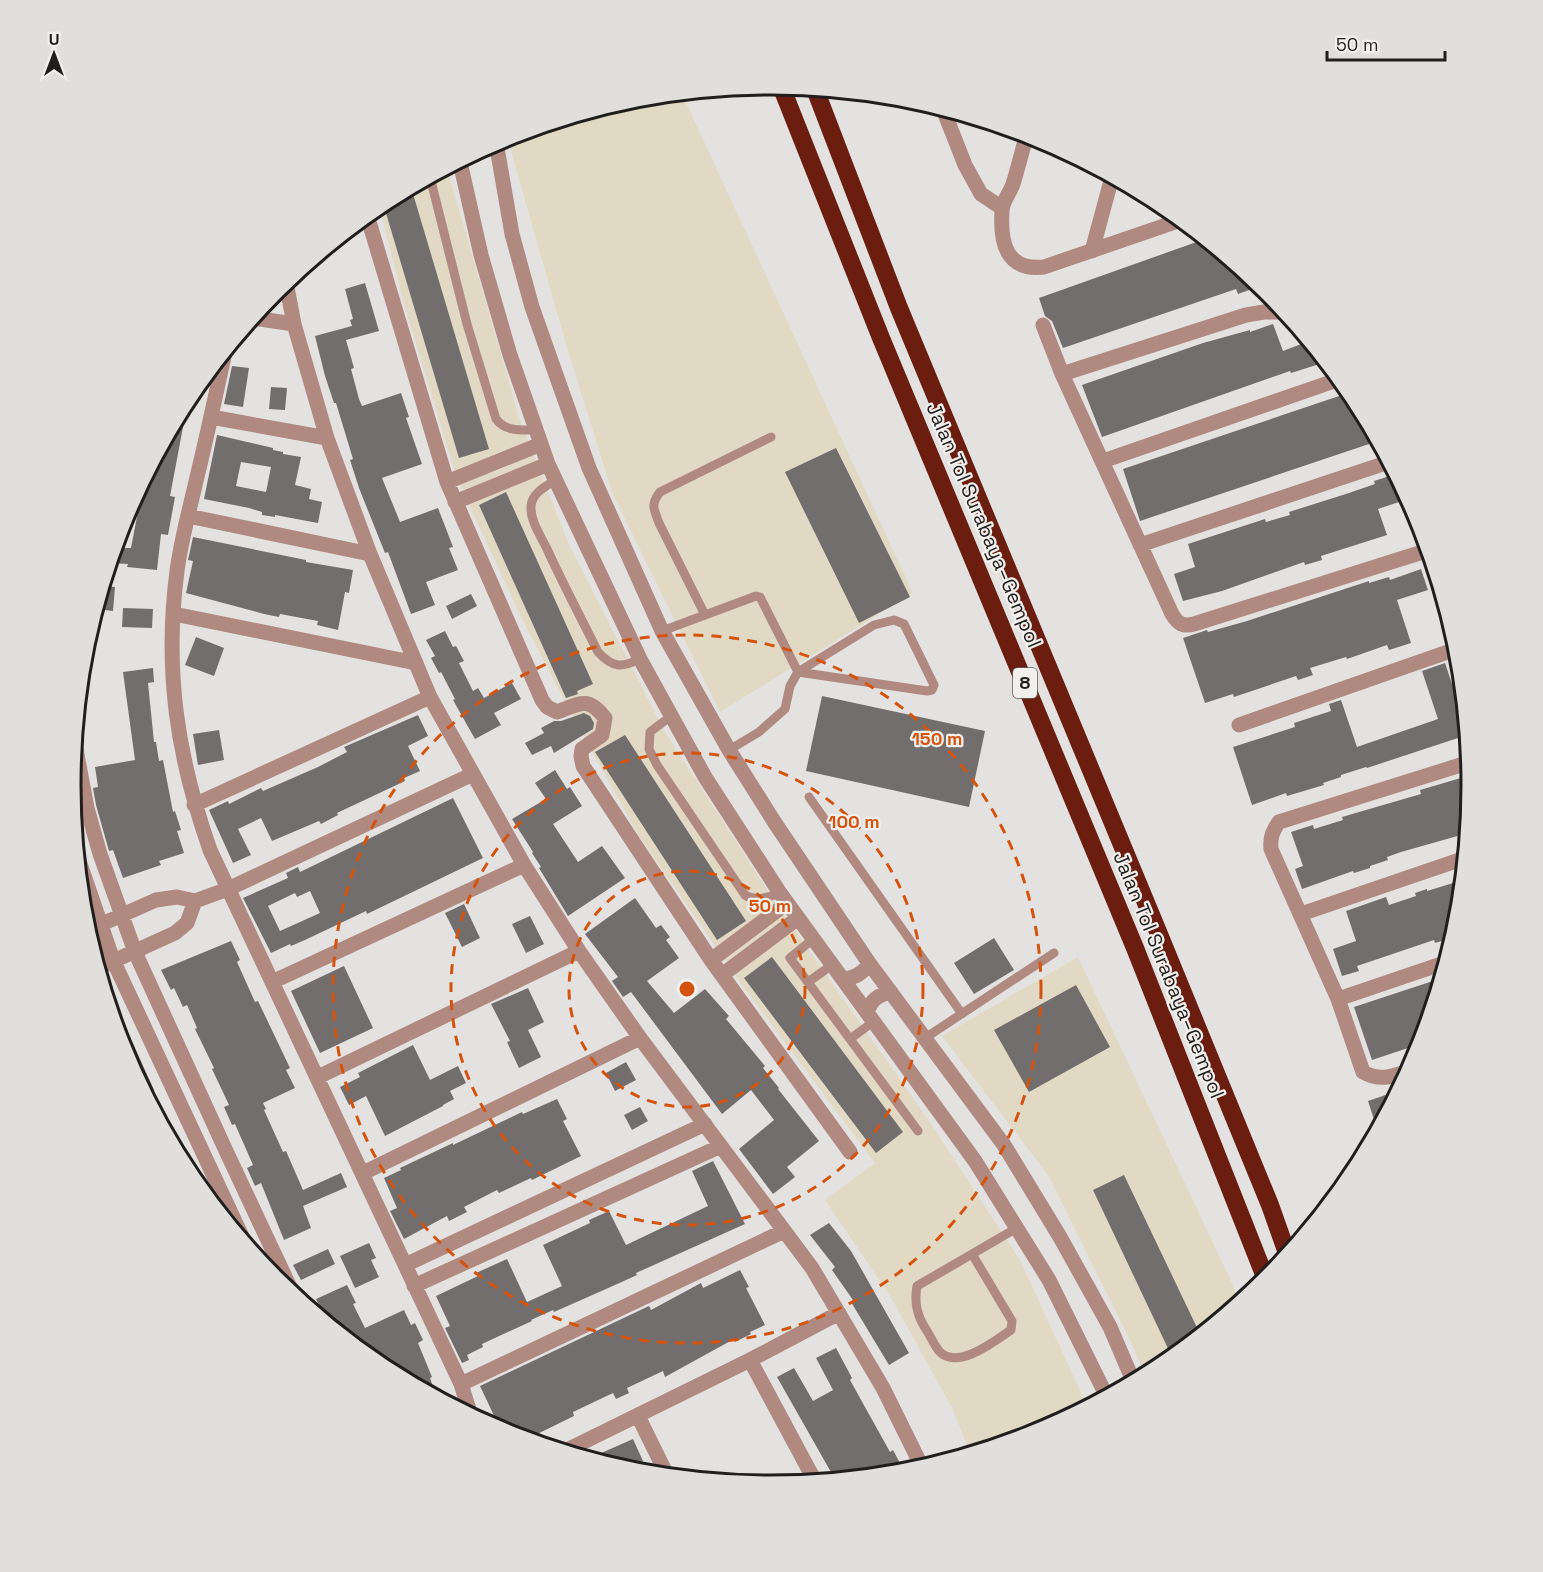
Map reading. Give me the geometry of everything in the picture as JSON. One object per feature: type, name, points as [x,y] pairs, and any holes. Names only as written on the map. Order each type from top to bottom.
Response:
[{"type":"highway","name":"Jalan Tol Surabaya–Gempol","points":[[785,96],[881,338],[1135,948],[1263,1271]]},
{"type":"highway","name":"Jalan Tol Surabaya–Gempol","points":[[818,97],[903,319],[1159,933],[1270,1205],[1285,1247]]},
{"type":"street","points":[[947,118],[965,165],[981,194],[1002,208]]},
{"type":"street","points":[[1024,144],[1012,186],[1002,208],[1008,255],[1017,264],[1032,268],[1044,267],[1171,223]]},
{"type":"street","points":[[498,152],[512,234],[532,307],[589,468],[662,631],[729,750],[869,963],[1017,1165],[1110,1327],[1131,1375]]},
{"type":"street","points":[[462,169],[482,255],[510,355],[538,437],[548,464],[640,658],[705,777],[784,898],[975,1161],[1049,1280],[1104,1391]]},
{"type":"street","points":[[1092,252],[1110,184]]},
{"type":"street","points":[[370,225],[447,482],[547,707],[557,712],[580,703],[587,703],[596,707],[605,718],[602,735],[582,749],[583,766],[711,960],[850,1152]]},
{"type":"street","points":[[288,293],[294,324],[327,438],[370,554],[430,697],[524,865],[579,951],[640,1038],[812,1268],[883,1388],[919,1460]]},
{"type":"street","points":[[1062,374],[1246,315],[1273,312]]},
{"type":"street","points":[[263,319],[294,324]]},
{"type":"street","points":[[1043,325],[1062,374],[1177,622],[1187,626],[1421,553]]},
{"type":"street","points":[[221,370],[177,572],[171,655],[177,729],[195,805],[210,850],[461,1384],[468,1406]]},
{"type":"street","points":[[1103,461],[1332,383]]},
{"type":"street","points":[[211,417],[327,438]]},
{"type":"street","points":[[447,482],[538,437]]},
{"type":"street","points":[[455,502],[548,464]]},
{"type":"street","points":[[1140,545],[1382,464]]},
{"type":"street","points":[[188,516],[370,554]]},
{"type":"street","points":[[174,614],[416,663]]},
{"type":"street","points":[[1239,725],[1449,651]]},
{"type":"street","points":[[195,805],[430,697]]},
{"type":"street","points":[[1399,1074],[1385,1078],[1373,1078],[1363,1072],[1338,999],[1271,849],[1272,831],[1279,822],[1462,765]]},
{"type":"street","points":[[95,927],[156,900],[177,897],[195,901],[228,889],[473,774]]},
{"type":"street","points":[[81,777],[100,854],[135,952],[269,1259]]},
{"type":"street","points":[[1301,914],[1458,860]]},
{"type":"street","points":[[272,982],[524,865]]},
{"type":"street","points":[[89,888],[113,960],[233,1217]]},
{"type":"street","points":[[711,960],[784,898]]},
{"type":"street","points":[[105,964],[176,933],[188,923],[195,901]]},
{"type":"street","points":[[722,975],[798,918]]},
{"type":"street","points":[[318,1077],[579,951]]},
{"type":"street","points":[[843,980],[856,977],[865,970],[869,963]]},
{"type":"street","points":[[1338,999],[1438,965]]},
{"type":"street","points":[[870,1017],[871,1001],[891,992]]},
{"type":"street","points":[[363,1173],[640,1038]]},
{"type":"street","points":[[405,1265],[705,1124]]},
{"type":"street","points":[[414,1286],[721,1146]]},
{"type":"street","points":[[461,1384],[784,1231]]},
{"type":"street","points":[[573,1447],[750,1360],[839,1313]]},
{"type":"street","points":[[750,1360],[812,1475]]},
{"type":"street","points":[[638,1416],[663,1468]]},
{"type":"lane","points":[[432,185],[467,324],[495,419],[507,429],[538,437]]},
{"type":"lane","points":[[705,615],[659,523],[653,509],[654,500],[660,492],[771,437]]},
{"type":"lane","points":[[556,480],[533,498],[531,506],[533,519],[598,652],[606,661],[616,665],[626,665],[640,658]]},
{"type":"lane","points":[[662,631],[751,597],[760,597],[798,672]]},
{"type":"lane","points":[[729,750],[759,732],[785,709],[790,686],[798,672],[874,625],[894,620],[904,624],[934,685],[932,690],[927,692],[798,672]]},
{"type":"lane","points":[[671,716],[650,732],[649,749],[657,765],[745,895],[750,898],[784,898]]},
{"type":"lane","points":[[809,798],[962,1014]]},
{"type":"lane","points":[[813,939],[790,958],[918,1131]]},
{"type":"lane","points":[[925,1038],[1054,953]]},
{"type":"lane","points":[[808,982],[832,965]]},
{"type":"lane","points":[[850,1039],[870,1017]]},
{"type":"lane","points":[[972,1254],[1012,1321],[1011,1330],[987,1347],[966,1356],[950,1357],[940,1352],[922,1324],[915,1300],[918,1286],[972,1254],[1017,1228]]},
{"type":"shaded area","points":[[685,101],[913,593],[720,712],[613,495],[566,344],[510,147],[593,119]]},
{"type":"shaded area","points":[[449,176],[520,420],[569,545],[665,732],[773,899],[927,1118],[1020,1260],[1085,1401],[1036,1424],[968,1447],[952,1408],[892,1299],[825,1200],[875,1163],[742,985],[639,836],[578,726],[522,619],[457,479],[404,304],[382,216]]},
{"type":"shaded area","points":[[1078,957],[1236,1296],[1192,1334],[1142,1368],[1048,1175],[942,1036]]},
{"type":"building","points":[[414,196],[489,449],[459,458],[386,213]]},
{"type":"building","points":[[1197,242],[1251,289],[1238,294],[1236,289],[1063,348],[1052,321],[1045,316],[1039,298]]},
{"type":"building","points":[[365,283],[379,331],[346,340],[359,399],[362,406],[401,393],[409,417],[406,418],[422,464],[382,478],[400,522],[438,508],[453,547],[449,548],[458,570],[426,582],[435,605],[411,614],[388,552],[385,553],[359,488],[350,460],[353,459],[325,376],[315,336],[352,326],[350,320],[353,319],[345,289]]},
{"type":"building","points":[[1273,324],[1283,351],[1301,344],[1318,365],[1291,373],[1290,371],[1102,437],[1082,385],[1203,343],[1250,330],[1250,332]]},
{"type":"building","points":[[232,366],[249,368],[243,407],[224,404]]},
{"type":"building","points":[[271,387],[287,388],[285,410],[269,409]]},
{"type":"building","points":[[1341,395],[1370,444],[1140,521],[1123,469]]},
{"type":"building","points":[[183,425],[170,496],[175,497],[168,535],[161,534],[157,570],[127,567],[128,564],[118,563],[124,548],[131,548],[137,514],[152,481]]},
{"type":"building","points":[[217,435],[301,457],[295,485],[311,489],[309,499],[322,502],[318,523],[275,515],[275,517],[262,515],[262,512],[249,508],[204,499]],"holes":[[[241,462],[271,467],[266,492],[236,486]]]},
{"type":"building","points":[[836,448],[910,597],[859,623],[785,472]]},
{"type":"building","points":[[1388,476],[1400,502],[1378,509],[1387,535],[1321,556],[1322,560],[1305,565],[1304,562],[1222,591],[1183,601],[1174,574],[1195,567],[1188,544],[1265,519],[1266,522],[1290,515],[1289,512],[1375,484],[1374,481]]},
{"type":"building","points":[[506,492],[593,684],[577,691],[578,694],[566,698],[479,505]]},
{"type":"building","points":[[193,537],[353,570],[349,593],[345,592],[338,630],[317,625],[318,621],[280,614],[279,617],[264,614],[186,593],[193,561],[188,560]]},
{"type":"building","points":[[1421,569],[1428,590],[1397,600],[1411,643],[1389,650],[1387,645],[1347,659],[1346,657],[1310,668],[1313,675],[1298,680],[1296,676],[1234,697],[1233,694],[1205,703],[1183,638],[1247,621],[1369,581],[1369,583],[1389,577],[1390,580]]},
{"type":"building","points":[[111,587],[115,587],[113,611],[104,610]]},
{"type":"building","points":[[471,594],[477,606],[452,619],[446,606]]},
{"type":"building","points":[[123,608],[153,609],[152,628],[122,627]]},
{"type":"building","points":[[445,631],[453,647],[456,646],[464,661],[459,663],[473,691],[478,688],[484,698],[512,683],[521,699],[494,713],[501,725],[475,739],[453,700],[455,699],[441,672],[439,673],[431,658],[435,656],[426,640]]},
{"type":"building","points":[[196,637],[224,648],[214,676],[185,665]]},
{"type":"building","points":[[1445,663],[1456,696],[1461,737],[1341,775],[1341,777],[1323,783],[1324,785],[1287,796],[1286,793],[1252,805],[1233,747],[1295,727],[1294,723],[1331,711],[1329,704],[1341,700],[1357,747],[1438,719],[1422,671]]},
{"type":"building","points":[[153,668],[154,682],[148,683],[154,742],[156,742],[159,761],[163,760],[173,812],[175,811],[181,830],[177,831],[184,853],[159,861],[161,865],[123,878],[113,850],[109,851],[96,805],[93,788],[98,787],[95,767],[135,760],[123,672]]},
{"type":"building","points":[[822,696],[985,731],[969,807],[806,771]]},
{"type":"building","points":[[584,713],[590,716],[594,723],[593,729],[554,753],[551,746],[532,755],[525,743],[544,733],[541,728],[554,721],[561,721]]},
{"type":"building","points":[[418,715],[428,736],[408,746],[420,771],[404,778],[405,781],[337,813],[338,815],[321,824],[319,821],[272,841],[261,818],[238,829],[251,855],[233,863],[209,810],[228,801],[229,804],[261,788],[263,791],[318,767],[347,752],[344,747]]},
{"type":"building","points":[[219,730],[224,760],[198,765],[193,734]]},
{"type":"building","points":[[625,735],[746,921],[717,940],[595,752]]},
{"type":"building","points":[[555,770],[567,789],[570,787],[582,806],[553,824],[578,862],[602,846],[625,878],[568,916],[512,819],[546,799],[535,783]]},
{"type":"building","points":[[1462,778],[1461,835],[1401,852],[1387,857],[1388,860],[1370,866],[1370,868],[1354,873],[1353,871],[1302,889],[1295,869],[1303,866],[1291,832],[1313,825],[1314,829],[1343,820],[1342,817],[1421,794],[1420,790]]},
{"type":"building","points":[[453,798],[483,858],[367,914],[366,911],[305,940],[271,953],[243,898],[288,878],[286,873],[298,867],[300,872]],"holes":[[[310,891],[320,913],[280,931],[268,906],[295,893],[297,897]]]},
{"type":"building","points":[[1455,882],[1444,940],[1435,943],[1434,940],[1357,966],[1359,971],[1342,976],[1333,949],[1356,941],[1346,911],[1386,897],[1389,905],[1416,896],[1415,893],[1427,889],[1427,891]]},
{"type":"building","points":[[635,898],[656,928],[661,925],[670,937],[666,940],[679,958],[647,981],[674,1013],[705,989],[729,1016],[726,1019],[765,1066],[763,1068],[778,1089],[819,1141],[787,1167],[795,1177],[773,1194],[739,1149],[774,1120],[751,1090],[722,1114],[631,992],[623,997],[612,981],[618,977],[585,934]]},
{"type":"building","points":[[464,904],[480,938],[462,947],[445,913]]},
{"type":"building","points":[[530,916],[544,944],[526,953],[512,924]]},
{"type":"building","points":[[994,938],[1014,970],[974,994],[954,963]]},
{"type":"building","points":[[231,941],[240,960],[237,962],[255,1002],[258,1001],[290,1068],[286,1070],[295,1088],[263,1103],[283,1152],[286,1151],[303,1190],[341,1173],[347,1187],[303,1206],[311,1228],[284,1240],[261,1183],[255,1186],[247,1168],[253,1165],[235,1124],[232,1125],[224,1107],[229,1105],[195,1029],[197,1028],[187,1005],[183,1007],[174,988],[171,990],[161,970]]},
{"type":"building","points":[[772,957],[903,1132],[876,1153],[744,978]]},
{"type":"building","points":[[344,966],[373,1028],[320,1053],[291,991]]},
{"type":"building","points":[[1433,981],[1410,1047],[1372,1060],[1354,1007]]},
{"type":"building","points":[[1076,985],[1110,1047],[1029,1092],[994,1030]]},
{"type":"building","points":[[528,988],[544,1022],[528,1030],[541,1057],[519,1068],[507,1042],[510,1041],[491,1004]]},
{"type":"building","points":[[124,1023],[154,1090],[152,1091]]},
{"type":"building","points":[[413,1045],[430,1080],[458,1066],[466,1083],[450,1091],[454,1099],[385,1136],[366,1096],[349,1105],[340,1087],[360,1077],[358,1073]]},
{"type":"building","points":[[626,1062],[636,1080],[615,1091],[606,1073]]},
{"type":"building","points":[[1390,1094],[1374,1121],[1368,1101]]},
{"type":"building","points":[[557,1099],[567,1119],[563,1121],[581,1156],[532,1180],[531,1178],[499,1193],[497,1190],[464,1207],[467,1212],[449,1221],[447,1216],[404,1239],[390,1211],[397,1208],[384,1178],[453,1143],[453,1145],[522,1112],[523,1114]]},
{"type":"building","points":[[640,1107],[648,1121],[632,1130],[624,1115]]},
{"type":"building","points":[[713,1161],[745,1224],[482,1344],[483,1347],[467,1355],[469,1360],[462,1363],[445,1328],[450,1326],[436,1296],[478,1276],[476,1273],[507,1259],[527,1302],[562,1286],[543,1245],[590,1223],[589,1220],[609,1211],[626,1245],[708,1206],[692,1171]]},
{"type":"building","points":[[1124,1175],[1198,1329],[1169,1350],[1093,1190]]},
{"type":"building","points":[[829,1223],[851,1251],[909,1353],[889,1365],[851,1302],[853,1300],[832,1270],[835,1267],[810,1235]]},
{"type":"building","points":[[369,1243],[376,1258],[371,1260],[379,1277],[355,1288],[340,1256]]},
{"type":"building","points":[[328,1249],[335,1264],[301,1280],[293,1265]]},
{"type":"building","points":[[740,1270],[749,1287],[746,1288],[765,1325],[735,1342],[734,1339],[665,1377],[663,1371],[627,1388],[629,1393],[616,1399],[613,1393],[573,1412],[574,1416],[536,1435],[495,1419],[480,1386],[649,1306],[651,1310],[701,1283],[703,1288]]},
{"type":"building","points":[[347,1285],[356,1303],[353,1304],[365,1328],[404,1310],[411,1325],[415,1323],[423,1340],[418,1343],[432,1377],[430,1378],[433,1388],[351,1334],[321,1309],[316,1299]]},
{"type":"building","points":[[836,1348],[852,1378],[850,1380],[890,1452],[893,1450],[900,1464],[832,1474],[777,1377],[794,1368],[813,1401],[833,1390],[816,1358]]},
{"type":"building","points":[[633,1439],[643,1461],[639,1463],[599,1454]]}]
